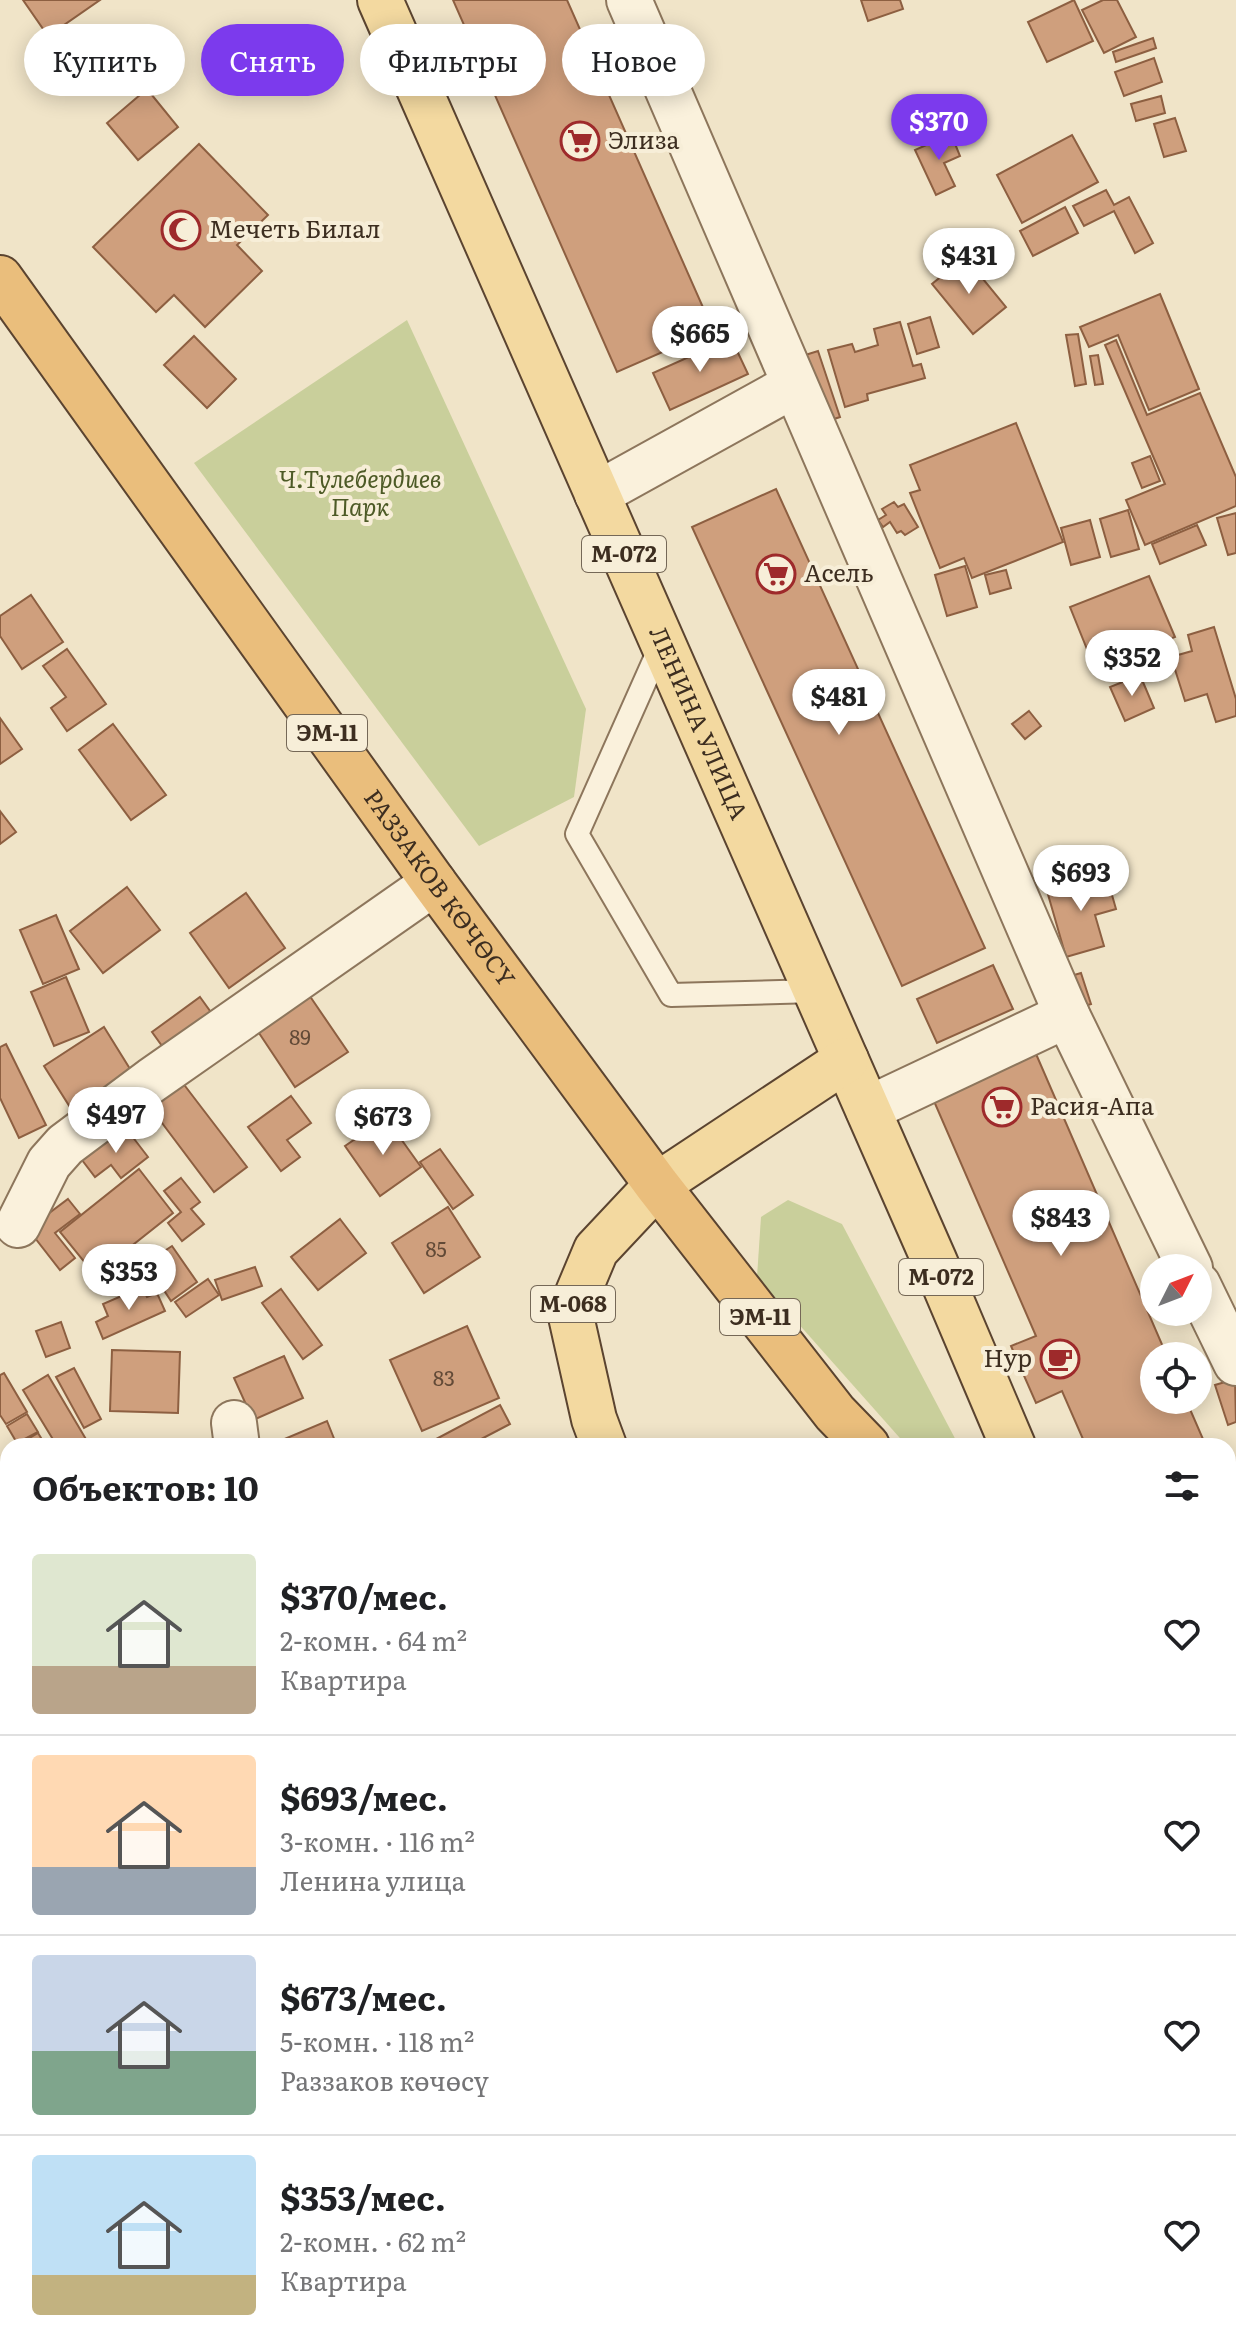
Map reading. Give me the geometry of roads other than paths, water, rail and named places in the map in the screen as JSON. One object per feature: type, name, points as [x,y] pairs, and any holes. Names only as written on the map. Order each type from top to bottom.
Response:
[{"type":"highway","name":"РАЗЗАКОВ КӨЧӨСҮ","points":[[0,278],[434,883],[657,1185],[835,1413],[859,1438]]},
{"type":"main road","name":"ЛЕНИНА УЛИЦА","points":[[380,0],[1010,1438]]},
{"type":"main road","points":[[657,1185],[846,1060]]},
{"type":"main road","name":"М-068","points":[[601,1438],[570,1312],[596,1250],[657,1185]]},
{"type":"street","points":[[629,0],[1067,1015],[1183,1254]]},
{"type":"street","points":[[597,494],[794,385]]},
{"type":"street","points":[[18,1225],[49,1163],[65,1145],[152,1080],[434,883]]},
{"type":"street","points":[[868,1109],[1067,1015]]},
{"type":"street","points":[[1212,1314],[1236,1363]]},
{"type":"lane","points":[[662,641],[577,834],[671,995],[816,991]]},
{"type":"place","name":"Элиза","points":[[580,141]]},
{"type":"place","name":"Мечеть Билал","points":[[181,230]]},
{"type":"place","name":"Асель","points":[[776,574]]},
{"type":"place","name":"Расия-Апа","points":[[1002,1107]]},
{"type":"place","name":"Нур","points":[[1060,1359]]},
{"type":"park label","name":"Ч.Тулебердиев Парк","points":[[360,494]]}]
